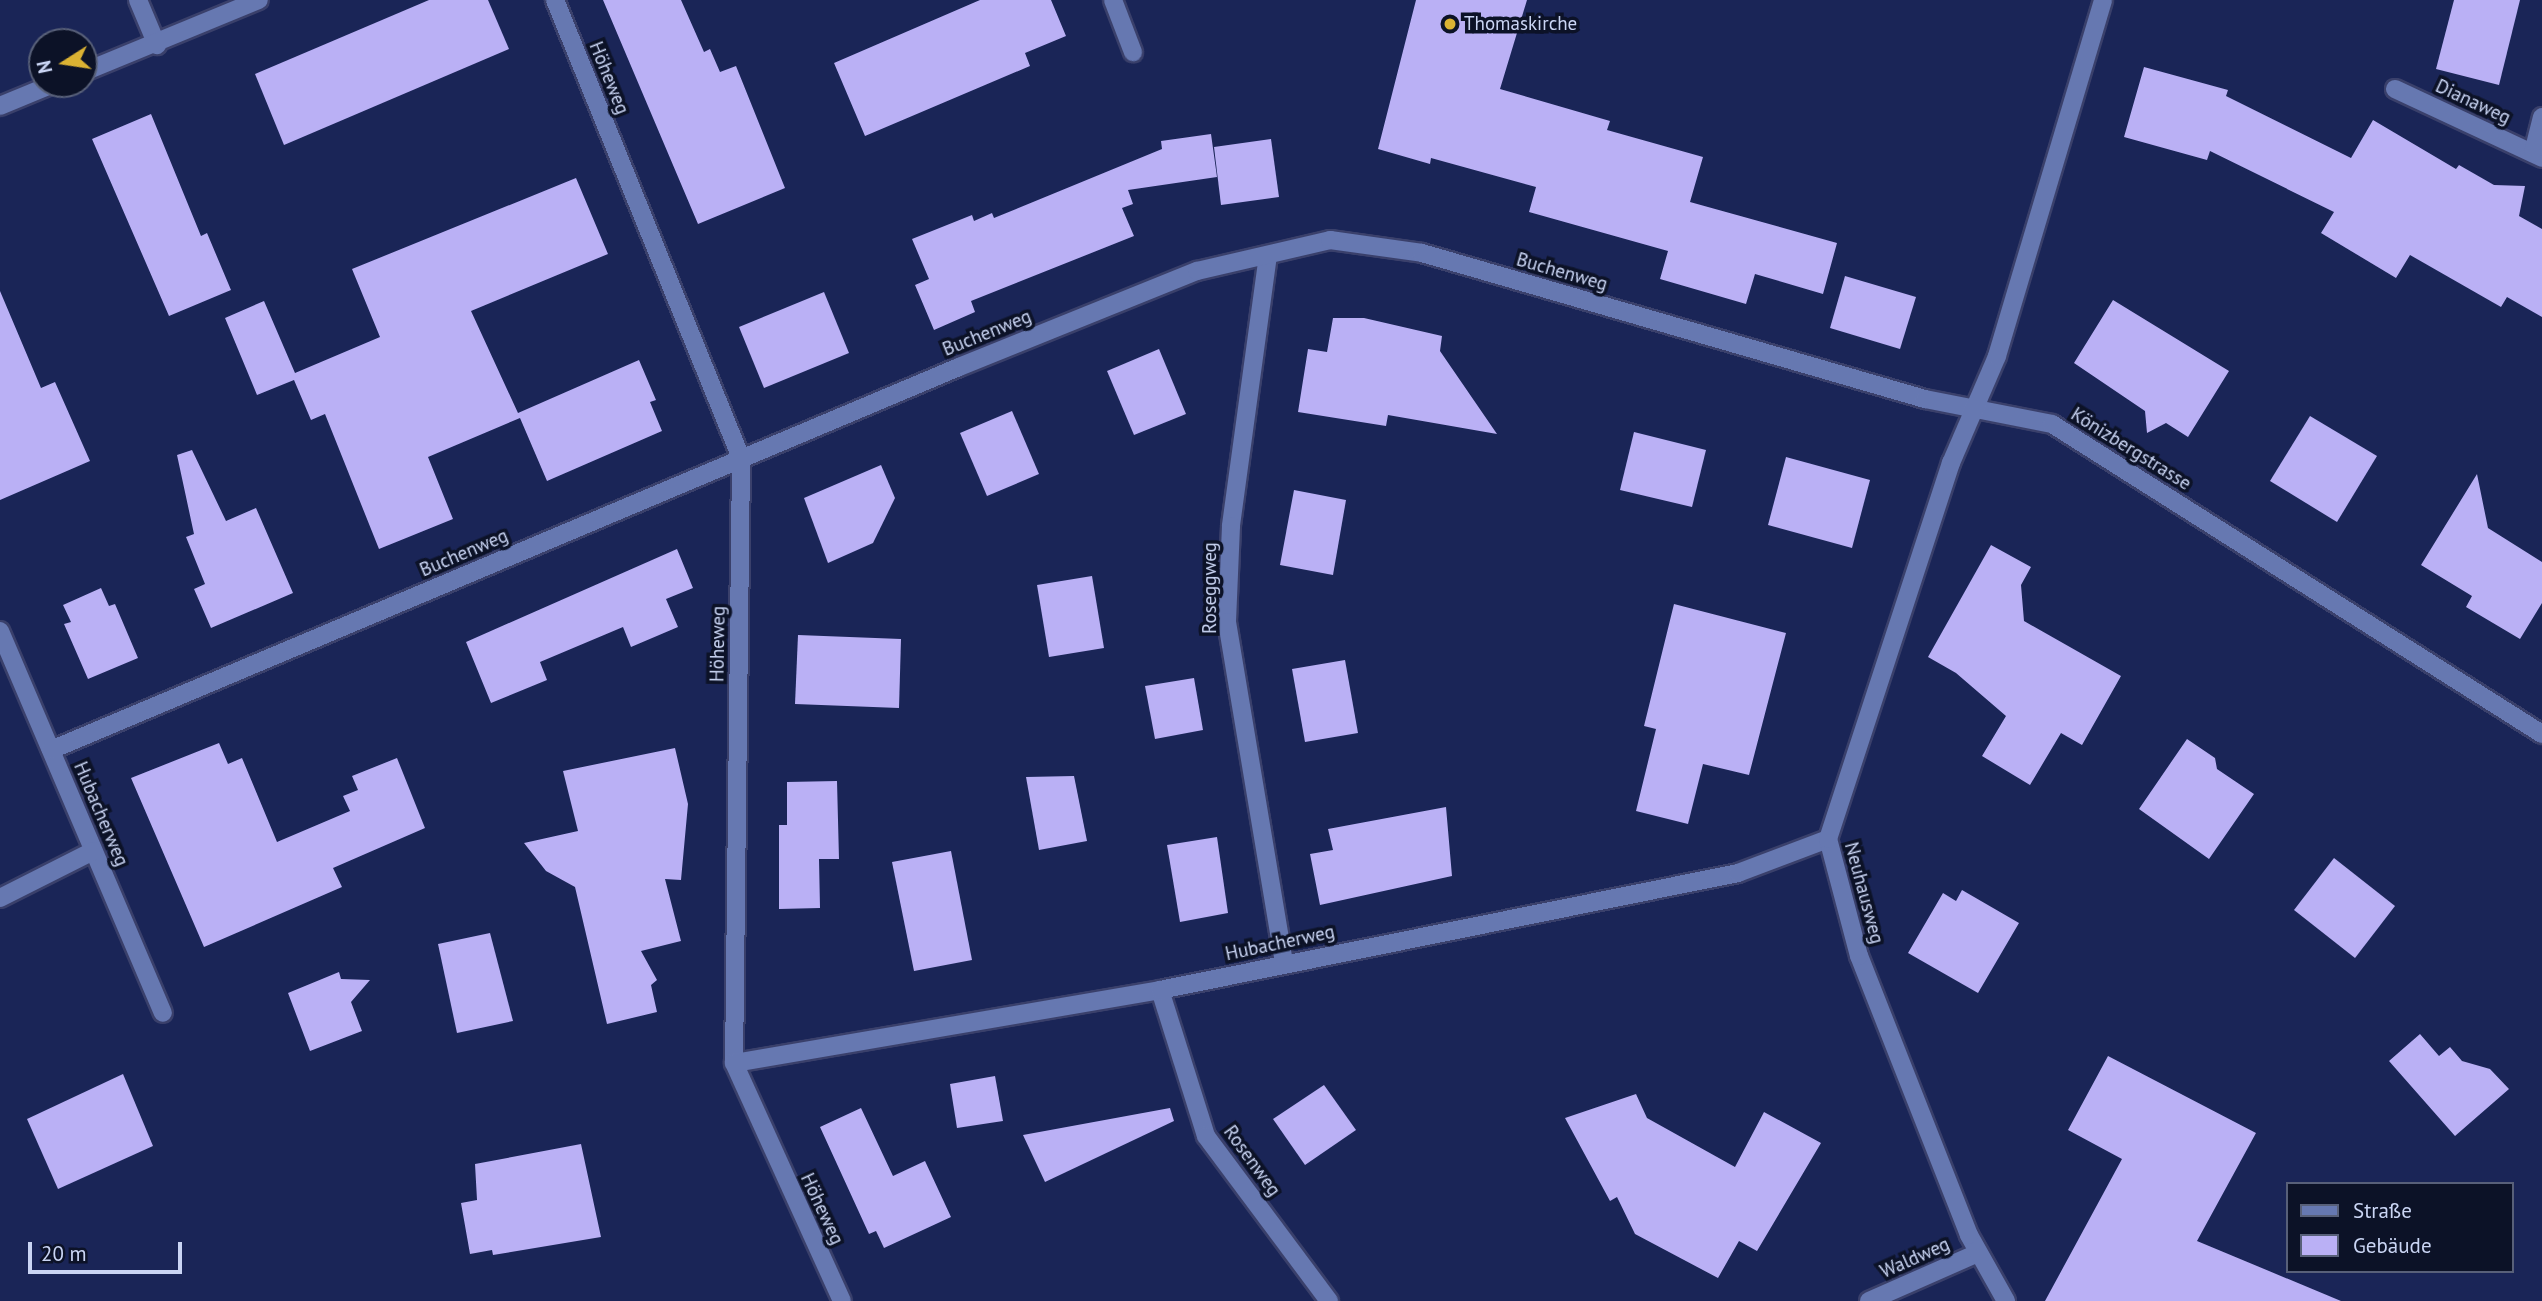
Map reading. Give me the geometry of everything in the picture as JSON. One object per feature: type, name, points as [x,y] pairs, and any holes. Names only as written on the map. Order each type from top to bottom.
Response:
[{"type":"street","points":[[138,0],[157,45]]},
{"type":"street","points":[[98,67],[157,45],[259,0]]},
{"type":"street","name":"Höheweg","points":[[555,0],[741,458],[734,1063],[842,1301]]},
{"type":"street","points":[[1113,0],[1133,52]]},
{"type":"street","points":[[1976,407],[1997,356],[2103,0]]},
{"type":"street","name":"Dianaweg","points":[[2395,89],[2538,156],[2542,117]]},
{"type":"street","points":[[0,106],[28,94]]},
{"type":"street","name":"Buchenweg","points":[[51,750],[741,458],[1198,271],[1330,240],[1422,253],[1925,399],[1976,407]]},
{"type":"street","name":"Roseggweg","points":[[1268,254],[1231,526],[1227,622],[1284,962]]},
{"type":"street","name":"Könizbergstrasse","points":[[1976,407],[2052,424],[2542,734]]},
{"type":"street","name":"Neuhausweg","points":[[1976,407],[1951,463],[1828,839],[1859,956],[1978,1253],[2006,1301]]},
{"type":"street","name":"Hubacherweg","points":[[0,631],[163,1013]]},
{"type":"street","name":"Hubacherweg","points":[[734,1063],[1160,990],[1284,962],[1738,873],[1828,839]]},
{"type":"street","points":[[0,898],[93,851]]},
{"type":"street","name":"Rosenweg","points":[[1160,990],[1206,1136],[1329,1301]]},
{"type":"street","name":"Waldweg","points":[[1869,1301],[1978,1253]]},
{"type":"building","points":[[429,0],[488,0],[509,49],[284,145],[255,74]]},
{"type":"building","points":[[603,0],[681,0],[704,52],[710,49],[720,72],[736,66],[785,188],[698,224]]},
{"type":"building","points":[[980,0],[1051,0],[1066,36],[1025,53],[1030,66],[865,136],[834,63]]},
{"type":"building","points":[[1416,0],[1527,0],[1500,89],[1610,121],[1607,130],[1703,157],[1690,202],[1837,243],[1823,294],[1755,274],[1746,304],[1660,279],[1668,251],[1529,212],[1536,187],[1431,158],[1430,164],[1378,149]]},
{"type":"building","points":[[2454,0],[2520,0],[2499,85],[2436,69]]},
{"type":"building","points":[[2144,67],[2228,90],[2226,96],[2351,158],[2373,120],[2456,169],[2459,165],[2494,185],[2525,186],[2519,216],[2542,229],[2542,317],[2507,297],[2501,307],[2410,255],[2396,278],[2321,233],[2334,212],[2210,151],[2207,160],[2124,137]]},
{"type":"building","points":[[151,114],[201,236],[207,233],[231,290],[169,316],[92,139]]},
{"type":"building","points":[[1211,134],[1217,177],[1128,190],[1133,204],[1122,208],[1134,236],[971,301],[975,312],[934,330],[915,285],[929,279],[912,239],[972,215],[974,221],[992,213],[994,218],[1162,149],[1161,141]]},
{"type":"building","points":[[1271,139],[1279,197],[1221,205],[1214,147]]},
{"type":"building","points":[[576,178],[608,254],[471,311],[518,413],[639,360],[656,400],[650,402],[662,431],[547,481],[520,418],[428,457],[453,519],[379,549],[325,414],[311,420],[294,380],[257,395],[225,318],[264,301],[295,373],[380,337],[352,269]]},
{"type":"building","points":[[1845,276],[1916,297],[1900,349],[1830,328]]},
{"type":"building","points":[[0,291],[41,388],[55,382],[90,461],[0,500]]},
{"type":"building","points":[[824,292],[849,353],[764,388],[739,327]]},
{"type":"building","points":[[2113,300],[2229,371],[2188,437],[2166,423],[2147,433],[2145,411],[2074,363]]},
{"type":"building","points":[[1333,318],[1364,318],[1442,336],[1440,351],[1497,434],[1388,415],[1386,426],[1298,412],[1308,349],[1327,352]]},
{"type":"building","points":[[1159,349],[1186,414],[1134,435],[1107,371]]},
{"type":"building","points":[[1012,411],[1039,474],[987,496],[960,433]]},
{"type":"building","points":[[2310,416],[2377,456],[2337,522],[2270,481]]},
{"type":"building","points":[[1634,432],[1706,450],[1692,507],[1620,490]]},
{"type":"building","points":[[192,450],[226,521],[256,508],[293,593],[211,628],[194,589],[205,584],[186,537],[194,534],[177,455]]},
{"type":"building","points":[[1786,457],[1870,480],[1852,548],[1768,525]]},
{"type":"building","points":[[881,465],[895,498],[873,543],[828,563],[804,498]]},
{"type":"building","points":[[2477,474],[2488,528],[2542,562],[2542,603],[2520,639],[2466,607],[2472,596],[2421,565]]},
{"type":"building","points":[[1294,490],[1346,500],[1333,575],[1280,565]]},
{"type":"building","points":[[1991,545],[2031,567],[2021,585],[2024,621],[2121,676],[2082,745],[2061,733],[2030,785],[1982,756],[2006,716],[1956,673],[1928,657]]},
{"type":"building","points":[[677,549],[693,588],[666,599],[678,627],[631,647],[623,627],[540,662],[547,680],[491,703],[466,642]]},
{"type":"building","points":[[1092,576],[1104,648],[1049,657],[1037,585]]},
{"type":"building","points":[[101,588],[109,606],[115,604],[138,658],[88,679],[64,624],[71,622],[63,605]]},
{"type":"building","points":[[1674,604],[1786,633],[1749,775],[1703,764],[1688,824],[1636,811],[1656,729],[1644,726]]},
{"type":"building","points":[[798,635],[901,639],[899,708],[795,704]]},
{"type":"building","points":[[1345,660],[1358,733],[1305,742],[1292,669]]},
{"type":"building","points":[[1194,678],[1203,730],[1155,739],[1145,686]]},
{"type":"building","points":[[2187,739],[2215,758],[2217,769],[2254,794],[2209,859],[2139,809]]},
{"type":"building","points":[[219,743],[228,764],[242,758],[277,842],[350,811],[343,796],[358,790],[352,776],[397,758],[425,828],[333,868],[342,887],[204,947],[131,778]]},
{"type":"building","points":[[675,748],[688,804],[681,880],[665,879],[681,941],[641,951],[657,980],[651,985],[657,1012],[607,1024],[575,887],[546,871],[524,843],[578,831],[563,771]]},
{"type":"building","points":[[1074,776],[1087,841],[1039,850],[1026,777]]},
{"type":"building","points":[[837,781],[839,859],[819,859],[820,908],[779,909],[779,825],[787,825],[787,782]]},
{"type":"building","points":[[1446,807],[1452,876],[1320,905],[1310,854],[1333,850],[1328,829]]},
{"type":"building","points":[[1217,837],[1228,913],[1180,922],[1167,845]]},
{"type":"building","points":[[951,851],[972,960],[914,971],[892,862]]},
{"type":"building","points":[[2334,858],[2395,906],[2355,958],[2294,910]]},
{"type":"building","points":[[1962,890],[2019,923],[1978,993],[1908,953],[1943,893],[1956,901]]},
{"type":"building","points":[[490,933],[513,1021],[457,1033],[438,944]]},
{"type":"building","points":[[339,972],[341,979],[370,980],[351,1002],[362,1031],[310,1051],[288,993]]},
{"type":"building","points":[[2420,1034],[2439,1056],[2450,1047],[2462,1061],[2490,1069],[2509,1089],[2455,1136],[2389,1061]]},
{"type":"building","points":[[2108,1056],[2256,1133],[2197,1241],[2341,1301],[2045,1301],[2122,1159],[2068,1130]]},
{"type":"building","points":[[123,1074],[153,1146],[58,1189],[27,1119]]},
{"type":"building","points":[[995,1076],[1003,1121],[957,1128],[950,1084]]},
{"type":"building","points":[[1324,1085],[1356,1130],[1305,1165],[1273,1119]]},
{"type":"building","points":[[1636,1094],[1647,1118],[1735,1167],[1764,1112],[1821,1143],[1757,1251],[1739,1241],[1718,1278],[1635,1234],[1617,1197],[1610,1201],[1565,1118]]},
{"type":"building","points":[[861,1108],[893,1176],[925,1161],[951,1217],[884,1248],[876,1231],[869,1234],[820,1127]]},
{"type":"building","points":[[1170,1108],[1174,1121],[1045,1182],[1023,1135]]},
{"type":"building","points":[[581,1144],[601,1237],[493,1255],[492,1250],[470,1254],[461,1203],[477,1200],[475,1164]]},
{"type":"place","name":"Thomaskirche","points":[[1450,24]]}]
